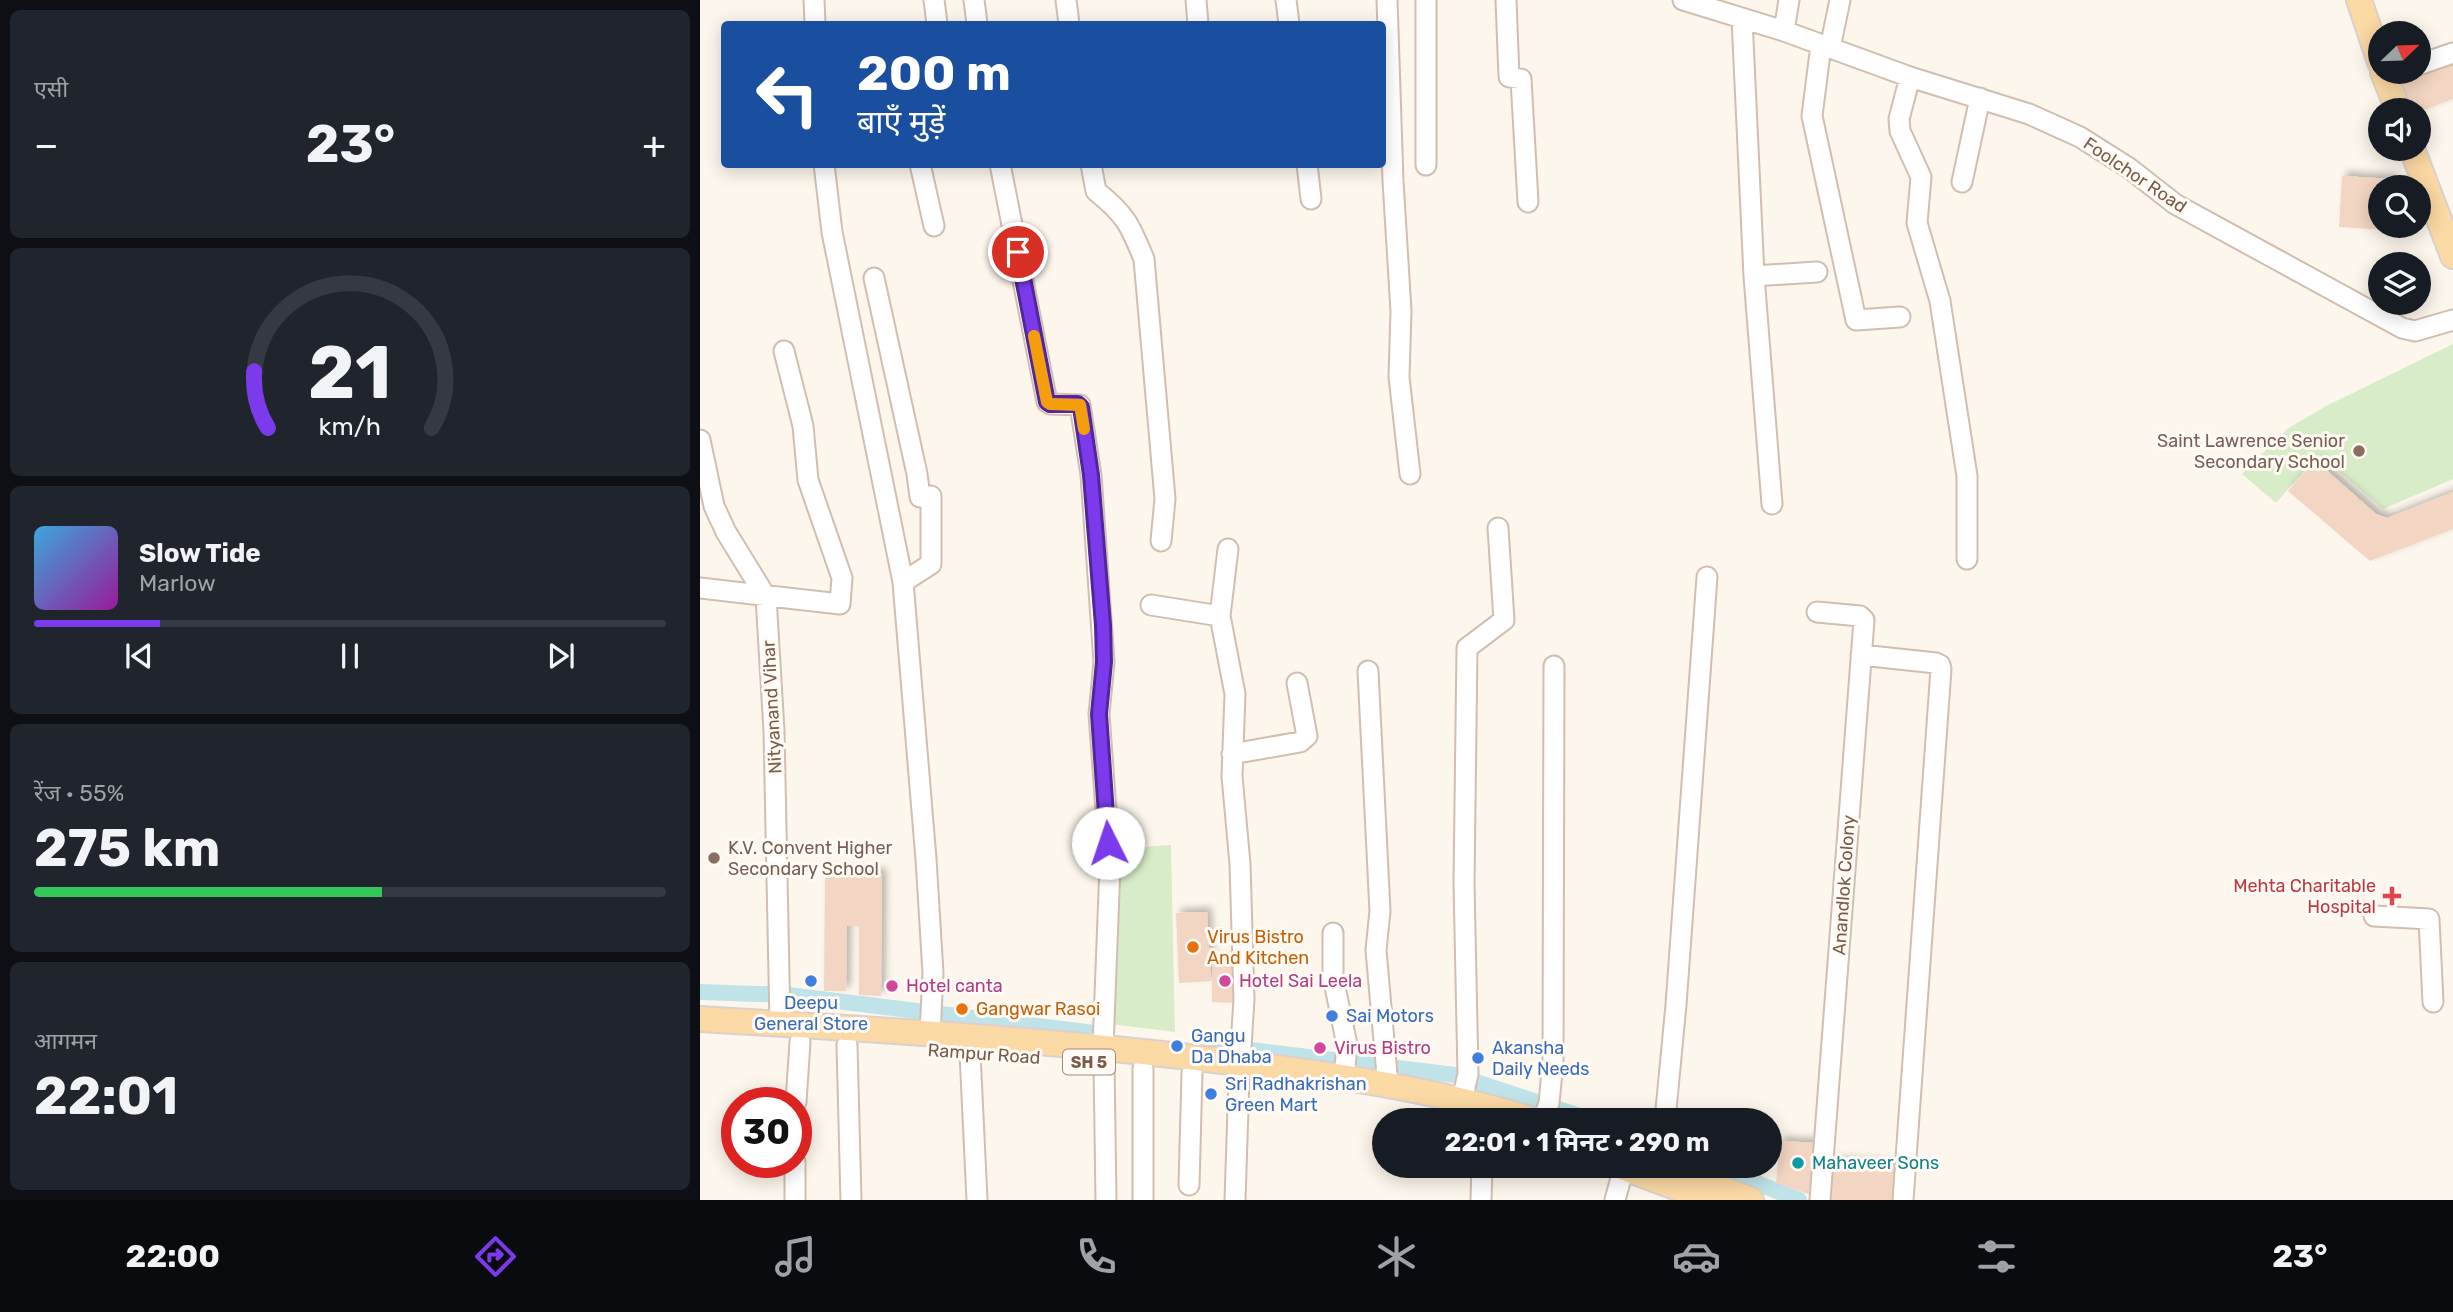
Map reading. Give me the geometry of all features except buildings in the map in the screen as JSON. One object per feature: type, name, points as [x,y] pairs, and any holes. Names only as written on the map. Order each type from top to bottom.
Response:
[{"type":"main road","points":[[2360,0],[2368,21]]},
{"type":"main road","points":[[2417,161],[2451,247]]},
{"type":"main road","points":[[700,1019],[780,1004],[931,1020],[1103,1055],[1240,1059],[1345,1066],[1387,1073],[1522,1108]]},
{"type":"main road","name":"Rampur Road","points":[[700,1034],[970,1053],[1103,1055],[1143,1068],[1192,1073],[1240,1059],[1385,1100],[1468,1095]]},
{"type":"main road","points":[[1653,1178],[1710,1200]]},
{"type":"main road","points":[[1694,1178],[1751,1200]]},
{"type":"street","points":[[814,0],[815,21]]},
{"type":"street","points":[[934,0],[937,21]]},
{"type":"street","points":[[974,0],[977,21]]},
{"type":"street","points":[[1066,0],[1069,21]]},
{"type":"street","points":[[1196,0],[1198,21]]},
{"type":"street","points":[[1286,0],[1289,21]]},
{"type":"street","points":[[1387,0],[1391,147],[1401,312],[1399,377],[1410,474]]},
{"type":"street","points":[[1426,0],[1426,165]]},
{"type":"street","points":[[1506,0],[1509,77],[1521,79],[1528,202]]},
{"type":"street","name":"Foolchor Road","points":[[1683,0],[1734,10],[1910,77],[2029,114],[2080,136],[2129,168],[2175,204],[2384,320],[2415,331],[2453,320]]},
{"type":"street","points":[[1784,31],[1789,0]]},
{"type":"street","points":[[1840,0],[1826,47],[1812,116],[1856,320],[1900,317]]},
{"type":"street","points":[[1734,10],[1772,504]]},
{"type":"street","points":[[2431,61],[2453,53]]},
{"type":"street","points":[[1910,77],[1899,120],[1900,131],[1921,177],[1917,223],[1940,301],[1966,476],[1967,559]]},
{"type":"street","points":[[1962,182],[1980,99]]},
{"type":"street","points":[[824,168],[832,232],[903,582],[926,859],[933,973],[931,1020]]},
{"type":"street","points":[[921,168],[934,226]]},
{"type":"street","points":[[1001,168],[1047,402],[1080,405],[1091,475],[1103,625],[1104,662],[1099,714],[1110,866],[1103,1055],[1105,1200]]},
{"type":"street","points":[[1092,168],[1096,191],[1130,224],[1144,259],[1166,499],[1161,541]]},
{"type":"street","points":[[1307,168],[1311,199]]},
{"type":"street","points":[[1754,276],[1817,272]]},
{"type":"street","points":[[874,278],[918,474],[919,497],[932,496],[931,564],[903,582]]},
{"type":"street","points":[[700,589],[840,604],[842,578],[808,480],[803,426],[784,351]]},
{"type":"street","name":"Nityanand Vihar","points":[[700,440],[718,515],[766,597],[774,731],[780,1004]]},
{"type":"street","points":[[1468,1095],[1464,883],[1467,648],[1504,620],[1498,528]]},
{"type":"street","points":[[1228,549],[1220,617],[1234,694],[1232,776],[1240,864],[1244,999],[1235,1200]]},
{"type":"street","points":[[1666,1108],[1691,816],[1707,577]]},
{"type":"street","points":[[1151,605],[1220,617]]},
{"type":"street","name":"Anandlok Colony","points":[[1817,612],[1863,617],[1820,1200]]},
{"type":"street","points":[[1861,655],[1936,663],[1941,669],[1903,1200]]},
{"type":"street","points":[[1544,1108],[1553,1048],[1554,666]]},
{"type":"street","points":[[1368,671],[1380,911],[1376,950],[1387,1073]]},
{"type":"street","points":[[1233,754],[1300,742],[1307,736],[1297,683]]},
{"type":"street","points":[[2374,916],[2429,919],[2433,1002]]},
{"type":"street","points":[[1333,933],[1333,977],[1347,1045],[1345,1066]]},
{"type":"street","points":[[797,1087],[800,1042]]},
{"type":"street","points":[[847,1045],[851,1200]]},
{"type":"street","points":[[970,1053],[978,1200]]},
{"type":"street","points":[[1143,1068],[1143,1200]]},
{"type":"street","points":[[1189,1185],[1192,1073]]},
{"type":"street","points":[[794,1200],[795,1178]]},
{"type":"street","points":[[1481,1200],[1482,1178]]},
{"type":"street","points":[[1615,1200],[1620,1178]]},
{"type":"green space","name":"Saint Lawrence Senior Secondary School","points":[[2453,344],[2453,479],[2383,509],[2319,454],[2276,503],[2242,474],[2287,429],[2326,406]]},
{"type":"green space","points":[[1171,845],[1175,1032],[1110,1024],[1116,849]]},
{"type":"waterway","points":[[700,992],[788,995],[1094,1033]]},
{"type":"waterway","points":[[1211,1045],[1455,1075],[1555,1108]]},
{"type":"waterway","points":[[1745,1178],[1799,1200]]},
{"type":"slow traffic","points":[[1034,336],[1047,402],[1080,405],[1084,429]]},
{"type":"place","name":"Saint Lawrence Senior Secondary School","points":[[2359,451]]},
{"type":"place","name":"K.V. Convent Higher Secondary School","points":[[714,858]]},
{"type":"place","name":"Mehta Charitable Hospital","points":[[2392,896]]},
{"type":"place","name":"Virus Bistro And Kitchen","points":[[1193,947]]},
{"type":"place","name":"Deepu General Store","points":[[811,981]]},
{"type":"place","name":"Hotel Sai Leela","points":[[1225,981]]},
{"type":"place","name":"Hotel canta","points":[[892,986]]},
{"type":"place","name":"Gangwar Rasoi","points":[[962,1009]]},
{"type":"place","name":"Sai Motors","points":[[1332,1016]]},
{"type":"place","name":"Gangu Da Dhaba","points":[[1177,1046]]},
{"type":"place","name":"Virus Bistro","points":[[1320,1048]]},
{"type":"place","name":"Akansha Daily Needs","points":[[1478,1058]]},
{"type":"place","name":"Sri Radhakrishan Green Mart","points":[[1211,1094]]},
{"type":"place","name":"Mahaveer Sons","points":[[1798,1163]]},
{"type":"route","points":[[1018,252],[1047,402],[1078,404],[1081,407],[1091,475],[1103,625],[1104,662],[1099,714],[1108,843]]}]
